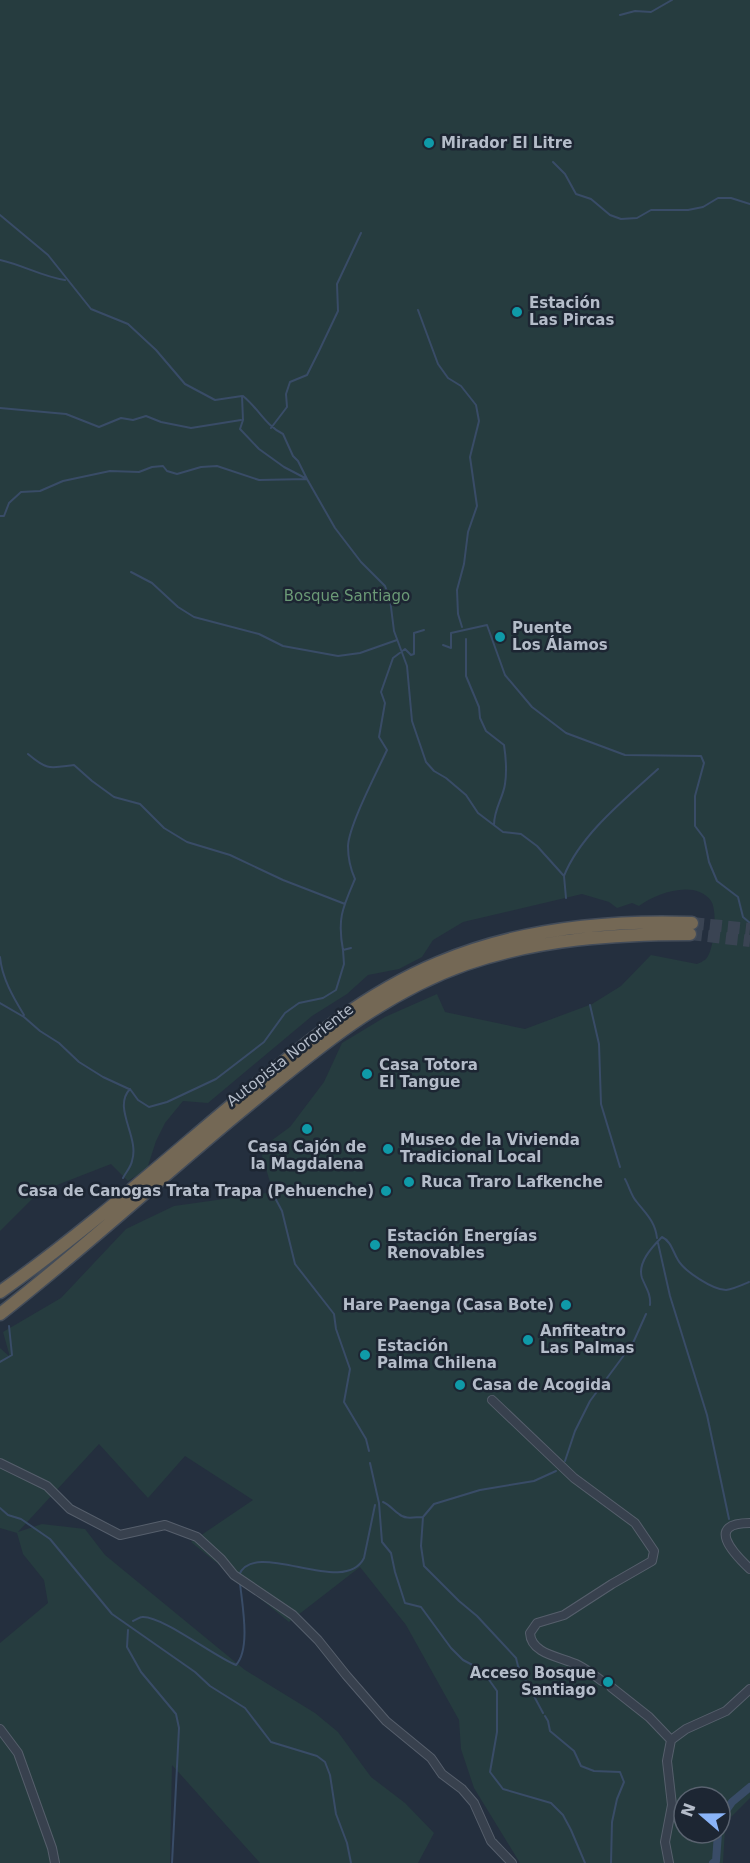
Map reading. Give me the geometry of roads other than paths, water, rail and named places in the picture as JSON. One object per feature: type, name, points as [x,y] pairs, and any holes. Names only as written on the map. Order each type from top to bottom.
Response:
[{"type":"highway","name":"Autopista Nororiente","points":[[0,1292],[88,1226],[325,1028],[402,979],[469,951],[545,932],[622,923],[691,928],[611,935],[538,945],[467,964],[399,994],[344,1028],[305,1058],[0,1314]]},
{"type":"street","points":[[492,1400],[574,1478],[639,1527],[654,1551],[652,1561],[564,1615],[537,1623],[530,1633],[530,1638],[540,1649],[579,1665],[602,1681]]},
{"type":"street","points":[[0,1463],[47,1486],[69,1509],[120,1534],[165,1525],[197,1537],[221,1559],[234,1575],[293,1615],[318,1640],[386,1721],[431,1758],[442,1774],[462,1789],[474,1803],[491,1841],[512,1863]]},
{"type":"street","points":[[750,1524],[737,1523],[731,1526],[726,1532],[725,1539],[733,1552],[750,1569]]},
{"type":"street","points":[[611,1687],[649,1717],[671,1740]]},
{"type":"street","points":[[669,1863],[665,1842],[672,1805],[668,1761],[671,1740],[686,1729],[726,1711],[750,1689]]},
{"type":"street","points":[[0,1729],[18,1753],[52,1848],[55,1863]]},
{"type":"waterway","points":[[620,15],[635,11],[651,12],[672,0]]},
{"type":"waterway","points":[[553,162],[565,174],[576,194],[591,199],[610,215],[621,219],[637,218],[651,210],[688,210],[703,207],[718,198],[731,198],[750,204]]},
{"type":"waterway","points":[[0,215],[48,255],[91,309],[128,324],[156,350],[185,384],[215,400],[242,396],[243,420],[240,429],[259,449],[284,467],[307,479],[335,528],[361,562],[385,586],[390,599],[394,631],[407,666],[412,721],[426,762],[434,771],[466,795],[478,813],[503,832],[521,834],[537,846],[564,876],[566,898]]},
{"type":"waterway","points":[[271,428],[287,407],[286,394],[290,382],[307,375],[338,311],[337,284],[361,233]]},
{"type":"waterway","points":[[0,260],[65,280]]},
{"type":"waterway","points":[[418,310],[438,364],[448,378],[461,386],[476,405],[479,421],[470,457],[477,506],[468,532],[464,564],[457,590],[458,614],[462,627]]},
{"type":"waterway","points":[[0,516],[4,516],[9,503],[21,492],[40,491],[63,481],[110,471],[139,472],[163,466],[167,471],[177,474],[201,467],[217,466],[259,480],[307,479],[283,434],[271,426],[243,396]]},
{"type":"waterway","points":[[0,408],[66,414],[99,427],[121,418],[133,420],[146,416],[161,422],[191,428],[241,420]]},
{"type":"waterway","points":[[131,572],[152,583],[178,607],[194,617],[259,634],[283,646],[338,656],[360,653],[397,640]]},
{"type":"waterway","points":[[443,645],[451,648],[451,633],[487,625],[505,675],[532,707],[566,733],[625,755],[701,756],[704,763],[695,796],[695,826],[704,838],[709,862],[717,881],[738,897],[743,917],[750,923]]},
{"type":"waterway","points":[[351,948],[343,950],[341,929],[344,905],[355,879],[348,846],[358,812],[387,750],[379,737],[385,703],[381,692],[393,658],[405,649],[411,655],[414,654],[414,633],[424,630]]},
{"type":"waterway","points":[[466,639],[466,676],[479,707],[480,718],[486,731],[504,745],[506,779],[495,814],[494,825]]},
{"type":"waterway","points":[[28,754],[45,766],[74,765],[114,797],[140,804],[164,828],[187,842],[230,855],[283,880],[345,904]]},
{"type":"waterway","points":[[564,876],[571,861],[592,832],[658,769]]},
{"type":"waterway","points":[[130,1089],[138,1100],[149,1107],[167,1102],[216,1079],[264,1042],[285,1013],[299,1003],[323,998],[336,990],[344,964],[343,950]]},
{"type":"waterway","points":[[0,957],[6,980],[24,1015]]},
{"type":"waterway","points":[[0,1003],[24,1017],[59,1043],[79,1062],[129,1089]]},
{"type":"waterway","points":[[590,1005],[599,1044],[601,1104],[620,1167]]},
{"type":"waterway","points":[[123,1178],[131,1163],[133,1152],[133,1142],[124,1105],[125,1097],[130,1089]]},
{"type":"waterway","points":[[625,1179],[634,1199],[652,1222],[657,1238]]},
{"type":"waterway","points":[[273,1194],[282,1211],[295,1264],[334,1314],[336,1329],[350,1369],[344,1402],[366,1439],[369,1451]]},
{"type":"waterway","points":[[650,1305],[649,1294],[641,1272],[643,1261],[662,1237],[670,1244],[681,1264],[707,1283],[726,1290],[749,1282]]},
{"type":"waterway","points":[[658,1243],[670,1296],[707,1415],[729,1519]]},
{"type":"waterway","points":[[565,1461],[575,1431],[590,1401],[633,1343],[646,1314]]},
{"type":"waterway","points":[[0,1362],[12,1355],[9,1326]]},
{"type":"waterway","points":[[370,1463],[379,1503],[382,1542],[391,1553],[405,1603],[421,1607],[451,1648],[463,1660],[482,1670],[497,1691],[497,1732],[490,1772],[503,1789],[551,1803],[563,1815],[585,1863]]},
{"type":"waterway","points":[[543,1713],[516,1658],[477,1616],[424,1566],[421,1546],[423,1517],[434,1504],[480,1490],[534,1481],[556,1471]]},
{"type":"waterway","points":[[383,1502],[401,1516],[423,1517]]},
{"type":"waterway","points":[[239,1575],[248,1565],[262,1562],[320,1571],[338,1572],[354,1569],[364,1558],[375,1505]]},
{"type":"waterway","points":[[0,1508],[50,1539],[112,1614],[195,1672],[210,1686],[245,1708],[271,1742],[317,1756],[325,1762],[330,1775],[336,1814],[347,1843],[351,1863]]},
{"type":"waterway","points":[[133,1621],[142,1617],[151,1618],[175,1629],[236,1665],[241,1658],[244,1638],[240,1583]]},
{"type":"waterway","points":[[128,1630],[127,1647],[141,1672],[176,1714],[179,1728],[172,1863]]},
{"type":"waterway","points":[[545,1716],[550,1731],[574,1751],[581,1766],[594,1771],[620,1772],[624,1782],[617,1799],[612,1822],[611,1863]]},
{"type":"waterway","points":[[732,1802],[750,1787]]},
{"type":"waterway","points":[[713,1863],[716,1861],[717,1845]]},
{"type":"tunnel","points":[[692,923],[750,929]]},
{"type":"tunnel","points":[[690,934],[750,941]]},
{"type":"place","name":"Mirador El Litre","points":[[429,143]]},
{"type":"place","name":"Estación Las Pircas","points":[[517,312]]},
{"type":"place","name":"Puente Los Álamos","points":[[500,637]]},
{"type":"place","name":"Casa Totora El Tangue","points":[[367,1074]]},
{"type":"place","name":"Casa Cajón de la Magdalena","points":[[307,1129]]},
{"type":"place","name":"Museo de la Vivienda Tradicional Local","points":[[388,1149]]},
{"type":"place","name":"Ruca Traro Lafkenche","points":[[409,1182]]},
{"type":"place","name":"Casa de Canogas Trata Trapa (Pehuenche)","points":[[386,1191]]},
{"type":"place","name":"Estación Energías Renovables","points":[[375,1245]]},
{"type":"place","name":"Hare Paenga (Casa Bote)","points":[[566,1305]]},
{"type":"place","name":"Anfiteatro Las Palmas","points":[[528,1340]]},
{"type":"place","name":"Estación Palma Chilena","points":[[365,1355]]},
{"type":"place","name":"Casa de Acogida","points":[[460,1385]]},
{"type":"place","name":"Acceso Bosque Santiago","points":[[608,1682]]},
{"type":"park label","name":"Bosque Santiago","points":[[347,596]]}]
